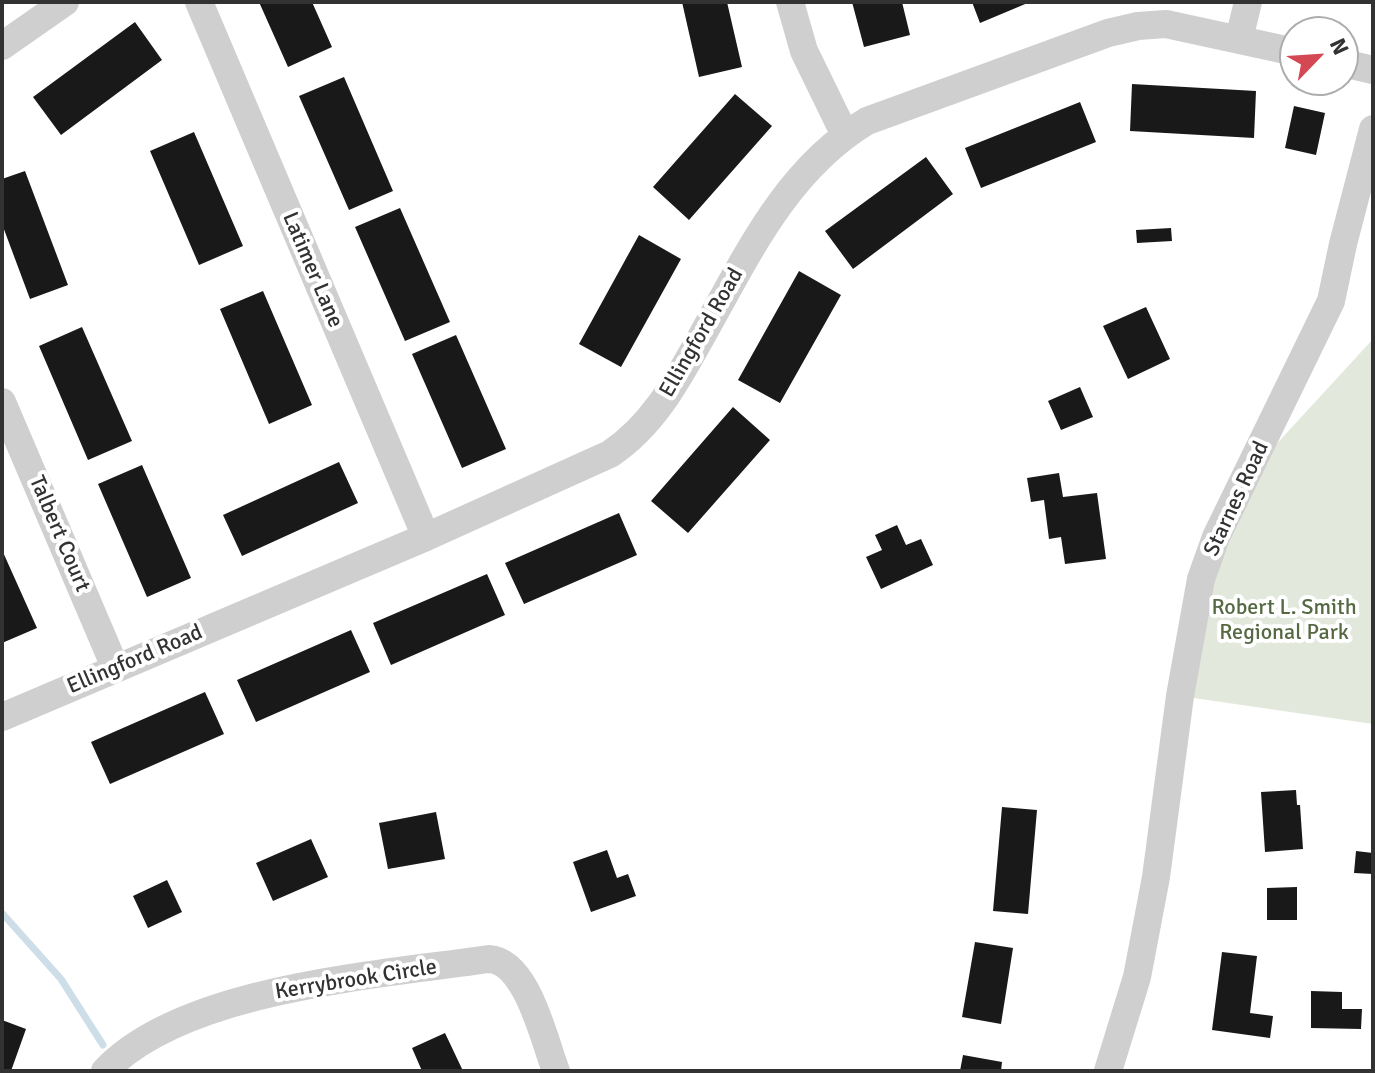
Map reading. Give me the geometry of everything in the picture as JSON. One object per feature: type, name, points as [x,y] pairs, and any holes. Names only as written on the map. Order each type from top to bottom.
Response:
[{"type":"street","points":[[2,46],[65,2]]},
{"type":"street","name":"Latimer Lane","points":[[199,2],[426,537]]},
{"type":"street","points":[[790,2],[804,51],[845,135]]},
{"type":"street","points":[[1239,39],[1248,2]]},
{"type":"street","name":"Ellingford Road","points":[[2,717],[426,537],[610,454],[633,439],[670,394],[756,237],[781,199],[845,135],[882,115],[1108,33],[1138,26],[1166,24],[1279,48]]},
{"type":"street","name":"Starnes Road","points":[[1108,1071],[1137,977],[1156,877],[1180,696],[1201,579],[1216,537],[1331,301],[1373,129]]},
{"type":"street","name":"Talbert Court","points":[[2,402],[115,667]]},
{"type":"street","name":"Kerrybrook Circle","points":[[105,1071],[136,1046],[160,1032],[224,1005],[293,988],[489,959],[504,963],[520,980],[556,1071]]},
{"type":"green space","name":"Robert L. Smith Regional Park","points":[[1373,339],[1373,724],[1180,696],[1201,579],[1248,475]]},
{"type":"building","points":[[259,2],[312,2],[332,47],[288,67]]},
{"type":"building","points":[[682,2],[727,2],[742,67],[699,77]]},
{"type":"building","points":[[852,2],[902,2],[910,35],[864,47]]},
{"type":"building","points":[[972,2],[1030,2],[980,23]]},
{"type":"building","points":[[135,22],[162,60],[61,135],[33,97]]},
{"type":"building","points":[[344,77],[393,191],[349,210],[299,96]]},
{"type":"building","points":[[1132,84],[1256,91],[1254,138],[1130,131]]},
{"type":"building","points":[[735,94],[772,126],[689,220],[653,187]]},
{"type":"building","points":[[1080,102],[1096,142],[981,188],[965,148]]},
{"type":"building","points":[[1294,106],[1325,113],[1316,155],[1285,148]]},
{"type":"building","points":[[194,132],[243,246],[199,265],[150,151]]},
{"type":"building","points":[[926,157],[953,194],[853,269],[825,231]]},
{"type":"building","points":[[25,171],[68,285],[30,299],[2,224],[2,179]]},
{"type":"building","points":[[400,208],[450,322],[405,341],[355,227]]},
{"type":"building","points":[[1171,228],[1172,241],[1137,243],[1136,230]]},
{"type":"building","points":[[639,235],[681,259],[621,367],[579,344]]},
{"type":"building","points":[[799,271],[841,295],[780,403],[738,380]]},
{"type":"building","points":[[263,291],[312,405],[269,424],[220,309]]},
{"type":"building","points":[[1146,307],[1170,359],[1128,379],[1103,326]]},
{"type":"building","points":[[82,327],[132,441],[88,460],[39,346]]},
{"type":"building","points":[[456,335],[506,449],[462,468],[412,354]]},
{"type":"building","points":[[1080,387],[1093,417],[1061,430],[1048,401]]},
{"type":"building","points":[[733,407],[770,440],[688,533],[651,501]]},
{"type":"building","points":[[339,462],[358,503],[242,556],[223,515]]},
{"type":"building","points":[[142,465],[191,578],[147,597],[98,484]]},
{"type":"building","points":[[1059,473],[1063,497],[1097,493],[1106,559],[1065,564],[1061,537],[1049,539],[1044,500],[1031,502],[1027,478]]},
{"type":"building","points":[[619,513],[637,555],[524,604],[505,563]]},
{"type":"building","points":[[897,525],[906,545],[921,539],[933,565],[881,589],[866,557],[882,550],[875,535]]},
{"type":"building","points":[[2,550],[37,628],[2,643]]},
{"type":"building","points":[[487,574],[505,615],[391,665],[373,623]]},
{"type":"building","points":[[351,630],[370,672],[256,722],[237,680]]},
{"type":"building","points":[[205,692],[224,734],[110,784],[91,742]]},
{"type":"building","points":[[1296,790],[1303,849],[1265,852],[1261,792]]},
{"type":"building","points":[[1002,807],[1037,810],[1028,914],[993,911]]},
{"type":"building","points":[[436,812],[445,859],[388,869],[379,823]]},
{"type":"building","points":[[311,839],[328,877],[273,901],[256,863]]},
{"type":"building","points":[[607,850],[617,878],[628,874],[636,896],[591,912],[573,862]]},
{"type":"building","points":[[1356,851],[1373,853],[1373,874],[1354,873]]},
{"type":"building","points":[[167,880],[182,912],[148,928],[133,896]]},
{"type":"building","points":[[1297,887],[1297,920],[1267,920],[1267,888]]},
{"type":"building","points":[[975,942],[1013,948],[1001,1024],[962,1017]]},
{"type":"building","points":[[1222,952],[1257,956],[1250,1013],[1273,1016],[1270,1038],[1212,1030]]},
{"type":"building","points":[[1311,991],[1342,992],[1342,1009],[1362,1009],[1361,1029],[1311,1028]]},
{"type":"building","points":[[2,1020],[26,1029],[11,1071],[2,1071]]},
{"type":"building","points":[[445,1033],[463,1071],[422,1071],[412,1048]]},
{"type":"building","points":[[963,1055],[1002,1062],[1001,1071],[960,1071]]},
{"type":"waterway","points":[[2,913],[61,979],[103,1045]]}]
